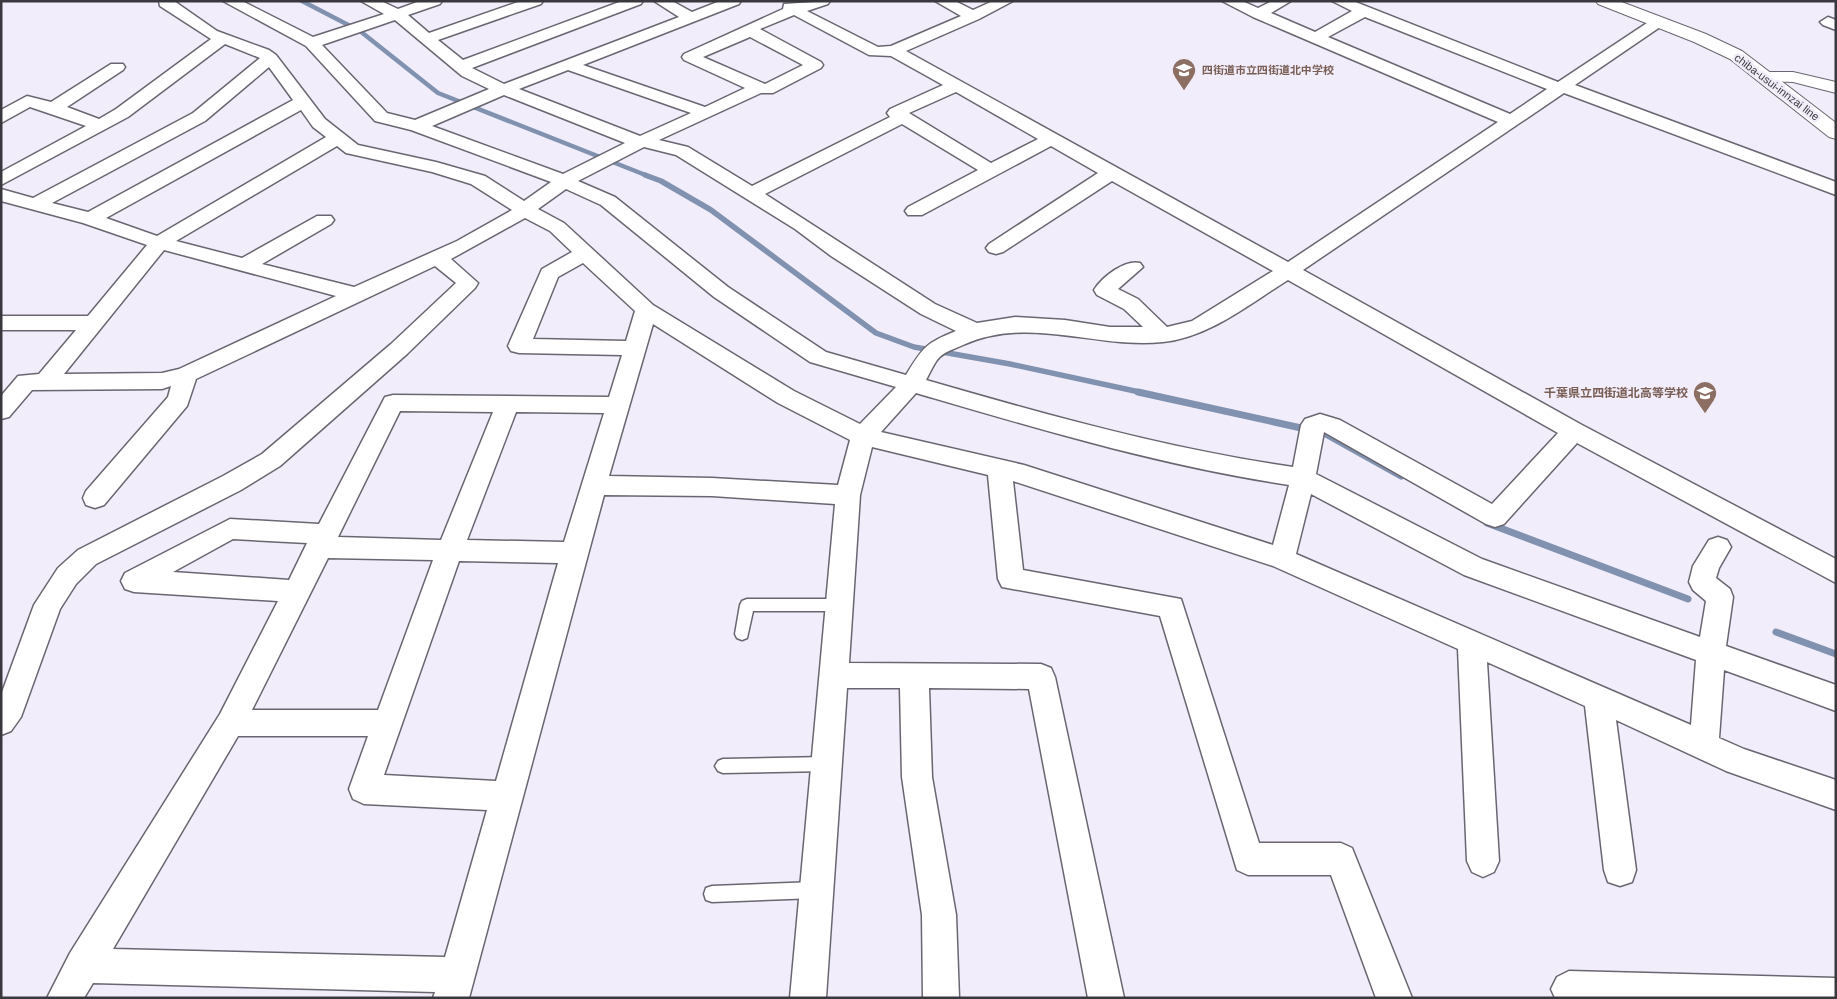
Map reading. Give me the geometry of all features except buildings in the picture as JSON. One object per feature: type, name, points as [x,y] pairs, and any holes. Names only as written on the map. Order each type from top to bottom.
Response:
[{"type":"main road","name":"chiba-usui-innzai line","points":[[1604,1],[1720,46],[1766,77],[1836,133]]},
{"type":"main road","points":[[1766,77],[1793,77],[1836,88]]},
{"type":"street","points":[[230,1],[312,43],[381,117],[417,126],[564,180],[608,201],[721,292],[818,356],[1084,434],[1227,467],[1303,478],[1473,567],[1836,698]]},
{"type":"street","points":[[368,1],[397,14],[429,38],[460,67],[480,80],[642,142],[682,151],[802,225],[838,252],[928,310],[975,331]]},
{"type":"street","points":[[312,43],[435,1]]},
{"type":"street","points":[[429,38],[536,1]]},
{"type":"street","points":[[460,67],[636,1]]},
{"type":"street","points":[[661,1],[692,18]]},
{"type":"street","points":[[417,126],[464,105],[571,66],[734,1]]},
{"type":"street","points":[[778,1],[875,52],[894,51],[1006,1]]},
{"type":"street","points":[[751,31],[815,65],[767,89],[759,88],[690,57],[751,31],[752,27],[794,10],[823,1]]},
{"type":"street","points":[[942,1],[974,16]]},
{"type":"street","points":[[1229,1],[1511,121]]},
{"type":"street","points":[[1258,14],[1284,1]]},
{"type":"street","points":[[1339,1],[1561,87],[1836,189]]},
{"type":"street","points":[[164,2],[212,34],[263,53],[270,58],[319,123],[352,148],[376,156],[436,167],[478,180],[525,210],[557,227],[646,310],[786,397],[863,436],[931,454],[1024,474],[1282,559],[1599,698],[1737,761],[1836,795]]},
{"type":"street","points":[[1315,38],[1364,11]]},
{"type":"street","points":[[808,998],[848,495],[863,436],[913,383],[935,350],[975,331],[1015,324],[1065,327],[1110,334],[1163,335],[1199,326],[1288,271],[1658,22]]},
{"type":"street","points":[[1,180],[138,103],[224,38]]},
{"type":"street","points":[[894,51],[1574,431],[1836,572]]},
{"type":"street","points":[[36,204],[199,117],[270,58]]},
{"type":"street","points":[[571,66],[704,112]]},
{"type":"street","points":[[54,108],[117,67]]},
{"type":"street","points":[[956,86],[896,113],[991,170]]},
{"type":"street","points":[[1,411],[26,382],[162,381],[186,375],[355,294],[464,245],[525,210],[564,180],[604,159],[759,88]]},
{"type":"street","points":[[1,118],[27,101],[54,108],[101,125]]},
{"type":"street","points":[[90,219],[302,102]]},
{"type":"street","points":[[750,194],[902,117]]},
{"type":"street","points":[[45,382],[159,243],[337,138]]},
{"type":"street","points":[[915,211],[1051,139]]},
{"type":"street","points":[[996,248],[1111,172]]},
{"type":"street","points":[[1,195],[90,219],[159,243],[355,294]]},
{"type":"street","points":[[245,264],[324,220]]},
{"type":"street","points":[[586,253],[549,273],[519,346],[635,348]]},
{"type":"street","points":[[1,722],[12,708],[48,605],[68,576],[87,557],[232,483],[270,460],[399,349],[468,283],[436,257]]},
{"type":"street","points":[[1133,267],[1104,290],[1131,304],[1163,335]]},
{"type":"street","points":[[82,965],[454,986],[574,553],[646,310]]},
{"type":"street","points":[[1,323],[91,324]]},
{"type":"street","points":[[95,498],[178,400],[186,375]]},
{"type":"street","points":[[64,998],[82,965],[230,723],[393,403],[618,405]]},
{"type":"street","points":[[507,796],[364,788],[450,550],[508,404]]},
{"type":"street","points":[[1282,559],[1303,478],[1312,430],[1320,422],[1332,426],[1495,517],[1574,431]]},
{"type":"street","points":[[1000,469],[1012,579],[1171,607],[1248,859],[1341,860],[1394,998]]},
{"type":"street","points":[[594,485],[712,487],[848,495]]},
{"type":"street","points":[[296,591],[134,581],[230,529],[322,540],[450,550],[574,553]]},
{"type":"street","points":[[1704,745],[1711,653],[1720,597],[1702,582],[1706,566],[1718,547]]},
{"type":"street","points":[[1472,643],[1483,861]]},
{"type":"street","points":[[833,676],[1041,677],[1106,998]]},
{"type":"street","points":[[914,676],[917,777],[939,915],[941,998]]},
{"type":"street","points":[[1599,698],[1620,870]]},
{"type":"street","points":[[230,723],[388,723]]},
{"type":"street","points":[[1573,998],[1569,989],[1827,996]]},
{"type":"lane","points":[[742,634],[747,605],[839,605]]},
{"type":"lane","points":[[723,766],[826,764]]},
{"type":"lane","points":[[712,894],[816,890]]},
{"type":"waterway","points":[[302,1],[360,31],[438,93],[648,176]]},
{"type":"waterway","points":[[645,175],[661,181],[711,210],[876,333],[914,347],[1010,364],[1144,393]]},
{"type":"waterway","points":[[1138,392],[1324,433],[1401,476]]},
{"type":"waterway","points":[[1487,523],[1688,599]]},
{"type":"waterway","points":[[1776,632],[1836,654]]},
{"type":"place","name":"四街道市立四街道北中学校","points":[[1184,91]]},
{"type":"place","name":"千葉県立四街道北高等学校","points":[[1705,414]]}]
